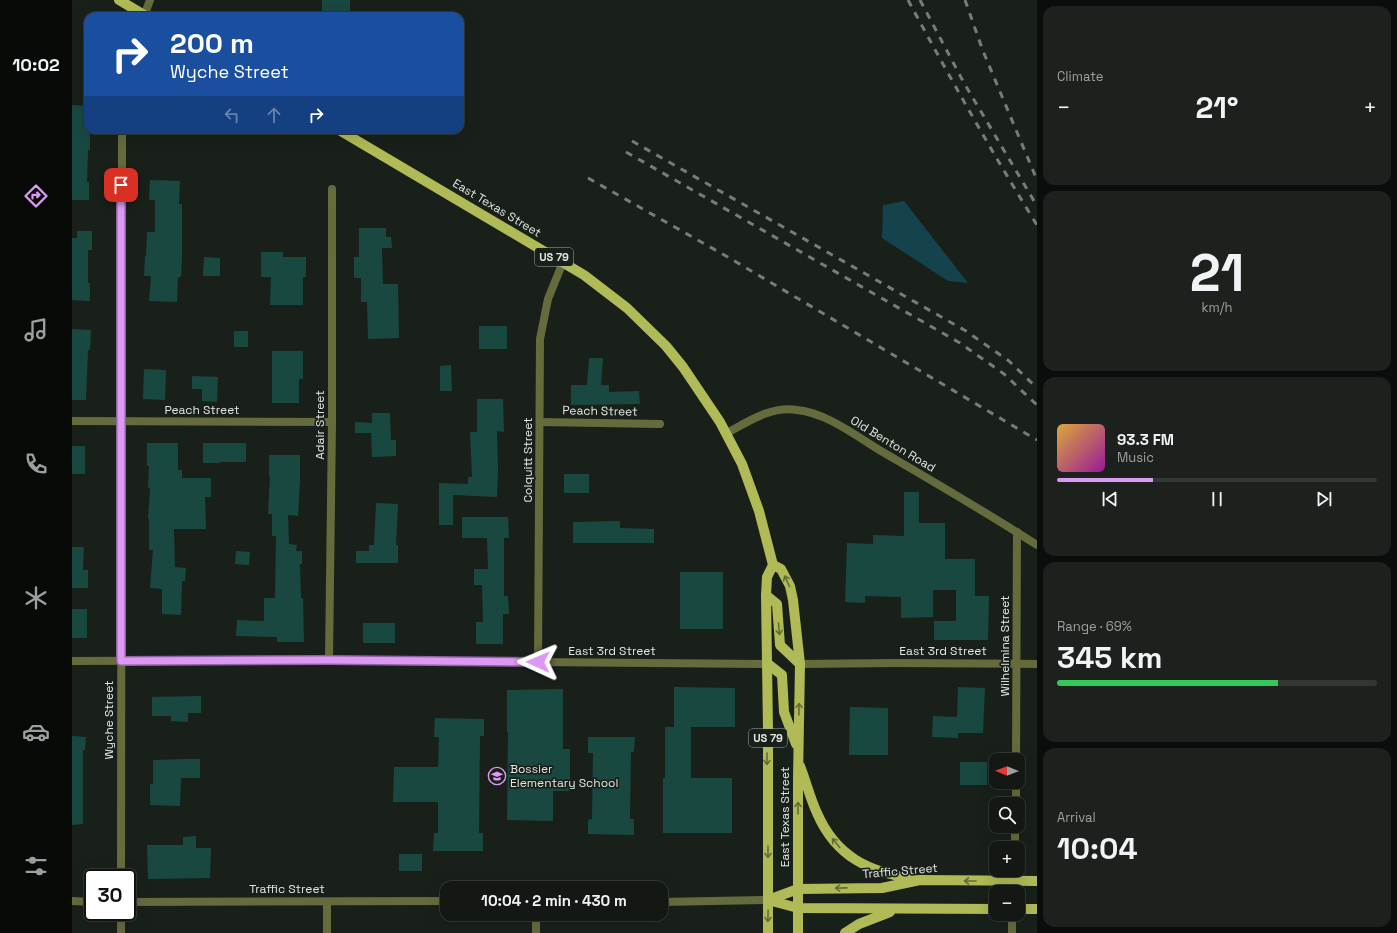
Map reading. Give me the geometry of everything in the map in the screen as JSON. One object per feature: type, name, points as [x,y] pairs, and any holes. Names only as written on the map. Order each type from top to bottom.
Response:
[{"type":"main road","points":[[119,0],[138,12]]},
{"type":"main road","name":"East Texas Street","points":[[346,134],[563,262],[606,291],[627,308],[666,346],[683,367],[727,433],[742,464],[759,511],[773,564],[767,578],[766,595],[768,664],[768,933]]},
{"type":"main road","name":"East Texas Street","points":[[773,564],[781,569],[790,586],[800,664],[798,748],[798,933]]},
{"type":"main road","points":[[766,595],[777,604],[780,645],[800,664]]},
{"type":"main road","points":[[768,664],[782,675],[784,712],[798,748]]},
{"type":"main road","points":[[798,760],[816,812],[826,830],[840,848],[850,857],[877,871],[891,876],[920,880]]},
{"type":"main road","name":"Traffic Street","points":[[768,900],[798,889],[882,888],[920,880],[1037,881]]},
{"type":"main road","name":"Traffic Street","points":[[768,900],[798,908],[989,909]]},
{"type":"main road","points":[[845,933],[874,917],[897,909]]},
{"type":"main road","points":[[1025,909],[1037,909]]},
{"type":"street","points":[[146,12],[150,0]]},
{"type":"street","name":"Wyche Street","points":[[121,869],[122,134]]},
{"type":"street","name":"Adair Street","points":[[329,660],[332,422],[332,189]]},
{"type":"street","name":"Colquitt Street","points":[[538,662],[540,339],[548,299],[563,262]]},
{"type":"street","name":"Old Benton Road","points":[[727,433],[765,413],[780,410],[810,412],[833,423],[1037,545]]},
{"type":"street","name":"Peach Street","points":[[72,421],[332,422]]},
{"type":"street","name":"Peach Street","points":[[540,422],[660,424]]},
{"type":"street","name":"Wilhelmina Street","points":[[1016,753],[1017,532]]},
{"type":"street","name":"East 3rd Street","points":[[72,661],[329,660],[768,664]]},
{"type":"street","name":"East 3rd Street","points":[[800,664],[1037,664]]},
{"type":"street","name":"Traffic Street","points":[[668,902],[768,900]]},
{"type":"street","points":[[72,901],[84,902]]},
{"type":"street","name":"Traffic Street","points":[[136,902],[440,901]]},
{"type":"street","points":[[327,902],[327,933]]},
{"type":"street","points":[[121,921],[121,933]]},
{"type":"street","points":[[536,921],[536,933]]},
{"type":"street","points":[[1012,921],[1012,933]]},
{"type":"water","points":[[904,201],[968,283],[948,281],[882,238],[883,205]]},
{"type":"building","points":[[322,0],[350,0],[350,12],[322,12]]},
{"type":"building","points":[[72,105],[84,106],[84,134],[90,134],[87,182],[89,182],[89,200],[72,200]]},
{"type":"building","points":[[150,180],[180,181],[179,204],[182,204],[182,258],[181,277],[178,277],[177,302],[149,301],[151,276],[144,276],[147,232],[155,232],[155,200],[149,200]]},
{"type":"building","points":[[359,228],[386,228],[386,237],[391,237],[392,248],[382,248],[383,284],[398,284],[399,338],[368,339],[367,302],[361,302],[361,278],[354,278],[354,257],[359,257]]},
{"type":"building","points":[[77,231],[92,231],[92,250],[88,250],[88,283],[90,283],[90,301],[72,300],[72,238],[77,238]]},
{"type":"building","points":[[261,252],[283,252],[283,257],[306,257],[306,277],[303,277],[303,305],[270,305],[271,277],[261,277]]},
{"type":"building","points":[[204,257],[220,258],[220,276],[203,276]]},
{"type":"building","points":[[479,326],[507,326],[507,349],[479,349]]},
{"type":"building","points":[[72,329],[91,330],[90,350],[88,350],[86,400],[72,400]]},
{"type":"building","points":[[234,331],[248,331],[248,347],[234,347]]},
{"type":"building","points":[[272,351],[303,351],[303,379],[299,379],[299,403],[272,403]]},
{"type":"building","points":[[589,358],[603,358],[601,385],[609,385],[609,392],[639,391],[640,404],[571,405],[571,385],[587,385]]},
{"type":"building","points":[[451,365],[452,391],[440,391],[440,366]]},
{"type":"building","points":[[144,369],[166,370],[165,400],[143,399]]},
{"type":"building","points":[[192,376],[218,377],[217,402],[202,401],[202,389],[192,389]]},
{"type":"building","points":[[477,399],[503,399],[504,432],[497,431],[497,497],[453,495],[453,525],[439,525],[439,483],[468,484],[468,477],[472,477],[470,432],[477,432]]},
{"type":"building","points":[[372,413],[390,413],[391,440],[396,440],[396,456],[372,457],[371,433],[355,433],[355,422],[372,423]]},
{"type":"building","points":[[147,443],[178,443],[178,470],[182,470],[182,478],[211,478],[211,497],[205,497],[206,529],[174,529],[175,567],[186,568],[185,581],[182,581],[181,615],[162,614],[162,589],[150,588],[153,550],[149,550],[148,519],[150,488],[148,488],[149,466],[147,466]]},
{"type":"building","points":[[203,443],[246,443],[246,462],[203,463]]},
{"type":"building","points":[[72,446],[85,446],[85,474],[72,474]]},
{"type":"building","points":[[269,455],[300,455],[298,516],[288,515],[289,544],[297,545],[296,551],[302,551],[302,564],[300,564],[301,598],[303,598],[304,642],[277,642],[277,637],[236,636],[237,620],[264,621],[264,598],[275,598],[276,536],[272,536],[272,514],[268,514],[270,477]]},
{"type":"building","points":[[564,474],[589,474],[589,493],[564,493]]},
{"type":"building","points":[[904,492],[919,492],[919,523],[945,523],[945,559],[975,559],[975,596],[989,596],[988,640],[934,640],[934,621],[956,621],[956,590],[933,590],[933,617],[901,618],[901,597],[865,596],[865,603],[845,602],[847,543],[873,544],[873,535],[904,536]]},
{"type":"building","points":[[376,503],[398,504],[396,545],[398,545],[398,563],[356,563],[356,551],[369,551],[369,545],[374,545]]},
{"type":"building","points":[[462,517],[508,517],[509,538],[504,538],[504,596],[508,596],[509,614],[503,614],[503,644],[476,644],[476,622],[483,622],[482,585],[474,585],[474,569],[488,569],[487,538],[462,538]]},
{"type":"building","points":[[620,521],[620,528],[654,529],[654,543],[573,543],[573,522]]},
{"type":"building","points":[[72,547],[84,547],[83,570],[88,570],[88,588],[72,588]]},
{"type":"building","points":[[236,551],[250,552],[249,565],[235,564]]},
{"type":"building","points":[[680,572],[723,572],[723,629],[680,629]]},
{"type":"building","points":[[72,609],[87,609],[87,638],[72,638]]},
{"type":"building","points":[[363,623],[395,623],[395,643],[363,643]]},
{"type":"building","points":[[674,687],[735,688],[735,727],[691,727],[691,778],[732,778],[732,833],[663,833],[665,727],[674,727]]},
{"type":"building","points":[[958,687],[985,688],[983,733],[958,733],[958,738],[932,737],[933,716],[957,717]]},
{"type":"building","points":[[563,689],[563,749],[570,749],[570,791],[553,791],[553,821],[507,820],[507,690]]},
{"type":"building","points":[[201,696],[201,713],[188,713],[188,722],[171,721],[171,716],[152,716],[152,697]]},
{"type":"building","points":[[850,707],[888,708],[888,755],[849,755]]},
{"type":"building","points":[[435,718],[484,719],[484,736],[480,736],[479,833],[483,833],[483,851],[433,851],[434,833],[438,833],[438,802],[393,802],[394,767],[438,767],[439,737],[434,737]]},
{"type":"building","points":[[72,736],[86,737],[85,750],[83,750],[83,824],[72,825]]},
{"type":"building","points":[[588,737],[635,737],[634,752],[631,752],[630,819],[634,819],[634,835],[588,834],[588,820],[592,819],[593,753],[588,753]]},
{"type":"building","points":[[200,759],[200,778],[181,778],[180,806],[150,805],[150,784],[153,784],[153,760]]},
{"type":"building","points":[[960,762],[987,762],[987,785],[960,785]]},
{"type":"building","points":[[196,836],[196,848],[211,848],[210,878],[148,879],[147,845],[183,845],[183,837]]},
{"type":"building","points":[[399,854],[422,854],[422,871],[399,871]]},
{"type":"railway","points":[[908,0],[1003,169],[1037,225]]},
{"type":"railway","points":[[920,0],[964,83],[1037,206]]},
{"type":"railway","points":[[965,0],[983,51],[1037,180]]},
{"type":"railway","points":[[632,141],[966,331],[1009,361],[1037,388]]},
{"type":"railway","points":[[626,152],[960,343],[1004,374],[1037,405]]},
{"type":"railway","points":[[588,178],[726,256],[1037,440]]},
{"type":"place","name":"Bossier Elementary School","points":[[497,776]]},
{"type":"route","points":[[121,185],[121,661],[329,660],[538,662]]}]
